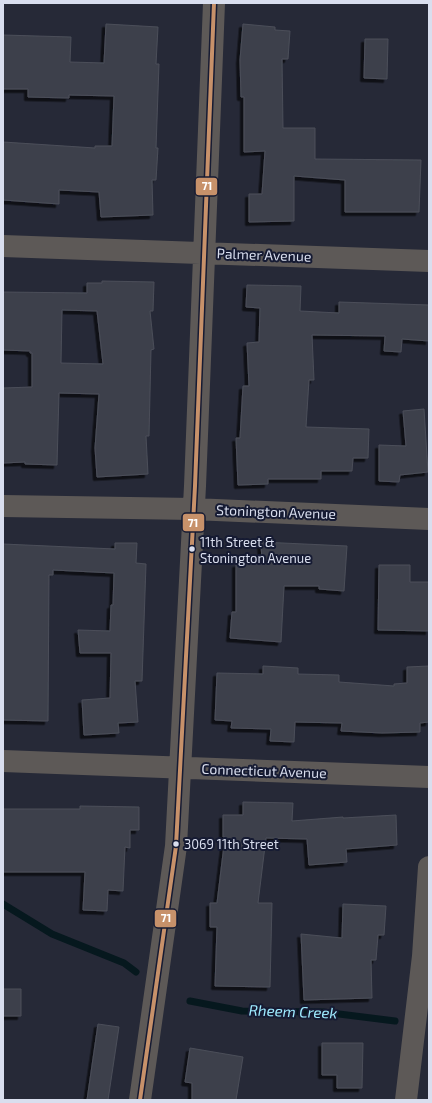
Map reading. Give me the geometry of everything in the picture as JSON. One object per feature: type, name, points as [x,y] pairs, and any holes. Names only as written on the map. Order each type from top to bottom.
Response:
[{"type":"street","points":[[140,1100],[176,846],[206,253],[214,3]]},
{"type":"street","name":"Palmer Avenue","points":[[3,246],[429,261]]},
{"type":"street","name":"Stonington Avenue","points":[[3,506],[193,509],[429,519]]},
{"type":"street","name":"Connecticut Avenue","points":[[3,761],[429,777]]},
{"type":"street","points":[[406,1100],[423,956],[429,867]]},
{"type":"building","points":[[106,24],[158,27],[156,64],[159,64],[156,148],[158,148],[156,180],[152,180],[153,215],[101,217],[99,192],[59,190],[59,204],[3,200],[3,142],[95,148],[95,146],[112,146],[114,96],[69,95],[69,98],[28,97],[28,89],[3,89],[3,35],[71,37],[70,62],[104,63]]},
{"type":"building","points":[[243,24],[275,27],[275,30],[290,31],[288,59],[282,59],[283,128],[315,128],[315,159],[421,160],[419,212],[345,212],[345,180],[294,176],[294,221],[249,222],[249,194],[262,194],[265,151],[244,152],[244,97],[241,97],[240,60]]},
{"type":"building","points":[[365,39],[388,39],[387,79],[364,78]]},
{"type":"building","points":[[102,281],[154,282],[153,311],[150,311],[154,349],[151,350],[149,436],[146,436],[148,474],[97,477],[95,448],[99,394],[59,393],[57,465],[25,464],[25,462],[3,463],[3,388],[32,387],[32,353],[30,353],[30,351],[3,350],[3,292],[87,293],[87,283],[102,283]],"holes":[[[62,310],[97,311],[103,364],[61,363]]]},
{"type":"building","points":[[247,285],[301,286],[300,311],[339,313],[339,302],[429,305],[429,341],[402,339],[401,352],[384,351],[385,336],[312,335],[314,380],[309,380],[306,427],[369,429],[368,458],[353,458],[352,471],[321,471],[321,479],[268,479],[268,484],[238,485],[236,438],[240,438],[243,386],[249,386],[247,343],[259,342],[260,308],[246,307]]},
{"type":"building","points":[[424,409],[428,472],[400,475],[399,482],[379,481],[379,445],[406,446],[403,411]]},
{"type":"building","points":[[261,542],[347,546],[344,591],[319,589],[319,586],[284,586],[281,642],[230,638],[232,612],[236,612],[236,564],[262,564]]},
{"type":"building","points":[[115,543],[137,543],[136,563],[146,564],[142,681],[135,681],[138,722],[118,723],[119,733],[84,735],[82,700],[110,698],[111,653],[80,653],[78,630],[110,631],[111,605],[113,605],[114,573],[53,570],[53,575],[49,575],[48,721],[3,720],[3,544],[115,549]]},
{"type":"building","points":[[379,565],[410,565],[410,582],[429,582],[429,631],[378,630]]},
{"type":"building","points":[[263,666],[298,668],[298,674],[339,675],[339,682],[394,686],[394,684],[407,683],[407,667],[429,666],[429,722],[420,723],[420,732],[382,733],[341,731],[342,723],[295,722],[294,742],[270,741],[271,729],[231,728],[232,721],[215,720],[217,673],[263,674]]},
{"type":"building","points":[[243,802],[293,803],[292,821],[396,815],[397,845],[346,849],[347,862],[309,865],[307,839],[266,838],[258,903],[272,903],[270,987],[215,986],[217,927],[210,927],[210,903],[217,903],[225,837],[223,837],[223,815],[243,815]]},
{"type":"building","points":[[80,806],[139,807],[139,830],[130,830],[130,848],[125,847],[123,891],[108,890],[107,911],[83,910],[85,872],[3,872],[3,809],[80,809]]},
{"type":"building","points":[[343,904],[386,906],[384,935],[378,935],[376,960],[371,960],[372,998],[304,1000],[301,934],[342,938]]},
{"type":"building","points":[[3,989],[21,989],[21,1016],[3,1016]]},
{"type":"building","points":[[98,1024],[119,1027],[108,1100],[87,1100]]},
{"type":"building","points":[[322,1043],[363,1043],[362,1088],[337,1088],[337,1075],[322,1075]]},
{"type":"building","points":[[190,1048],[243,1057],[236,1100],[192,1100],[192,1083],[185,1082]]},
{"type":"waterway","name":"Rheem Creek","points":[[3,904],[52,934],[124,963],[136,972]]},
{"type":"waterway","name":"Rheem Creek","points":[[190,1001],[242,1011],[323,1012],[395,1021]]},
{"type":"transit line","name":"71","points":[[140,1100],[176,846],[195,486],[214,3]]},
{"type":"place","name":"11th Street & Stonington Avenue","points":[[192,549]]},
{"type":"place","name":"3069 11th Street","points":[[176,844]]}]
